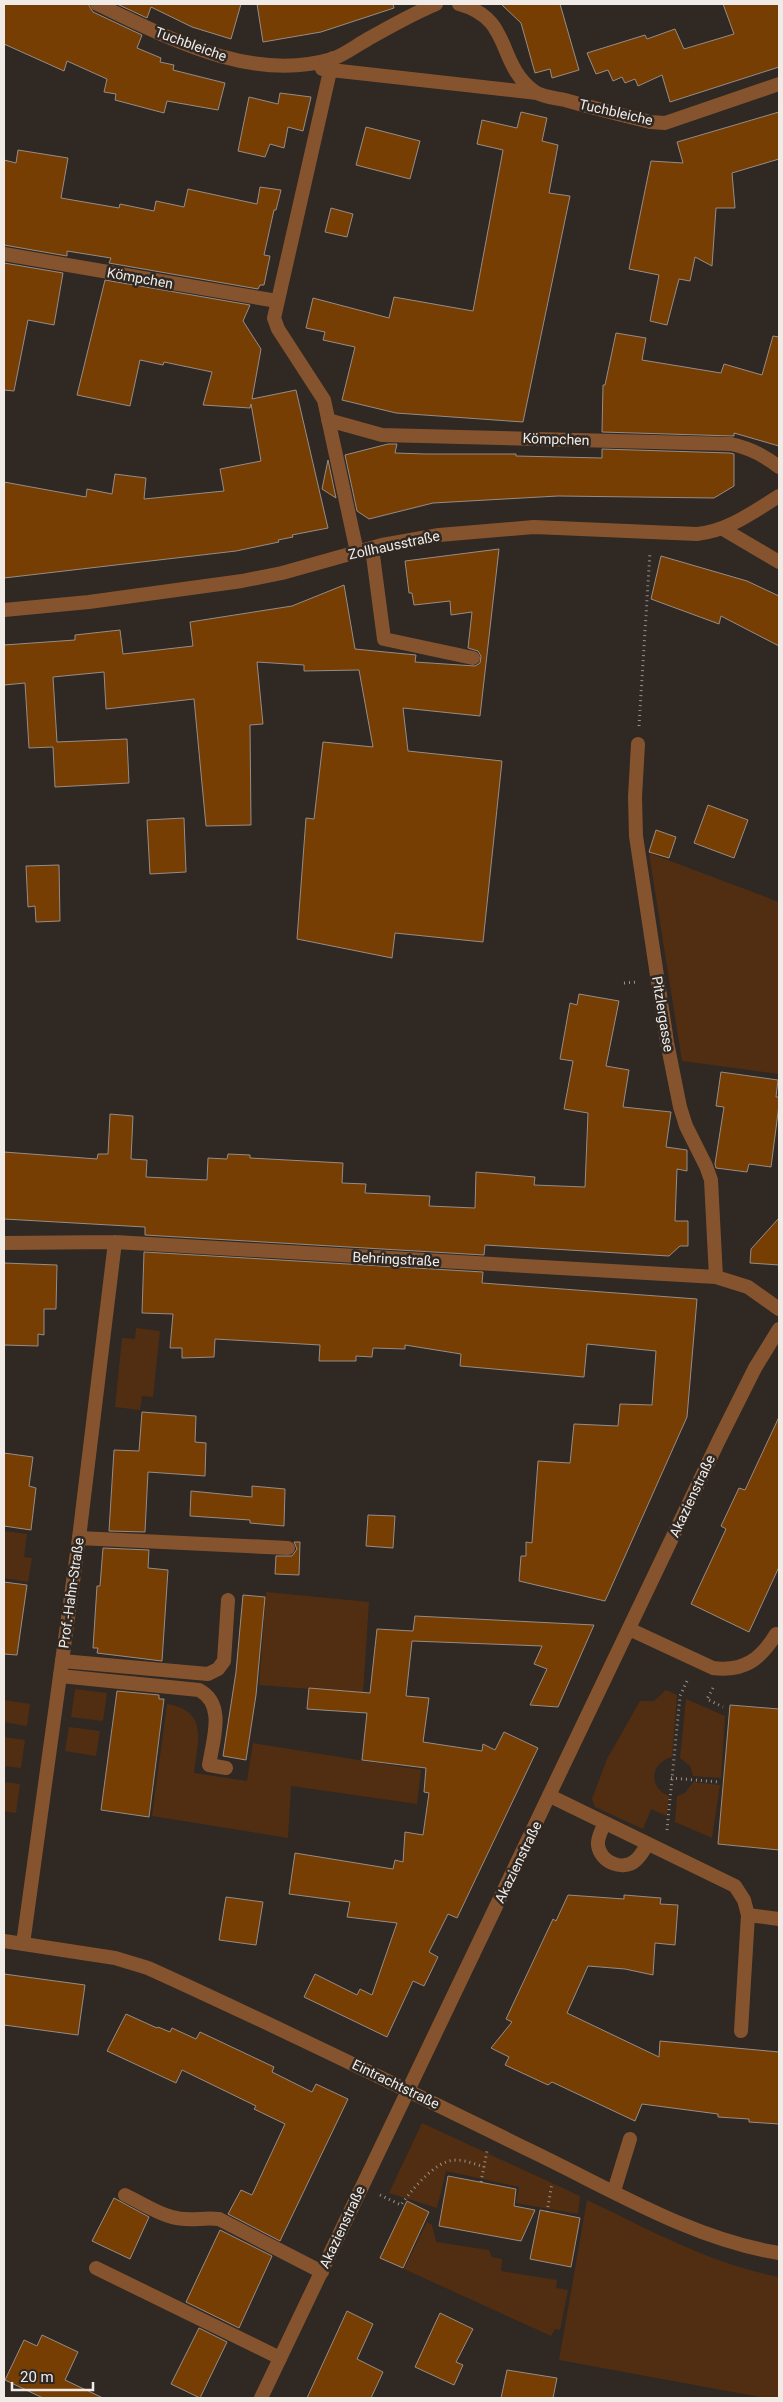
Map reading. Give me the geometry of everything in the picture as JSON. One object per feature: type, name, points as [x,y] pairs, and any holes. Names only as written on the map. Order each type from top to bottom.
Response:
[{"type":"street","name":"Tuchbleiche","points":[[97,4],[188,46],[246,63],[289,67],[331,64],[537,93],[650,122],[665,123],[779,84]]},
{"type":"street","name":"Tuchbleiche","points":[[331,64],[408,16],[436,4]]},
{"type":"street","name":"Tuchbleiche","points":[[459,4],[478,7],[498,30],[514,72],[537,93]]},
{"type":"street","points":[[331,64],[274,318],[278,329],[324,400],[357,552]]},
{"type":"street","name":"Kömpchen","points":[[4,254],[277,301]]},
{"type":"street","name":"Kömpchen","points":[[328,420],[382,435],[731,444],[750,448],[768,457],[779,467]]},
{"type":"street","name":"Zollhausstraße","points":[[4,610],[89,602],[242,582],[372,548],[439,535],[517,528],[696,534],[723,529],[779,496]]},
{"type":"street","points":[[723,529],[779,562]]},
{"type":"street","points":[[372,548],[384,639],[472,658]]},
{"type":"street","name":"Pitzlergasse","points":[[638,744],[634,797],[638,845],[667,1042],[680,1108],[686,1126],[706,1166],[710,1180],[716,1277]]},
{"type":"street","name":"Behringstraße","points":[[4,1243],[116,1242],[716,1277],[748,1287],[779,1309]]},
{"type":"street","name":"Prof.-Hahn-Straße","points":[[23,1944],[79,1538],[116,1242]]},
{"type":"street","name":"Akazienstraße","points":[[261,2398],[718,1442],[755,1368],[779,1328]]},
{"type":"street","points":[[79,1538],[288,1548]]},
{"type":"street","points":[[62,1662],[208,1674],[218,1669],[224,1661],[228,1600]]},
{"type":"street","points":[[629,1629],[713,1668],[722,1669],[740,1667],[757,1660],[766,1651],[776,1634]]},
{"type":"street","points":[[60,1676],[204,1692],[214,1703],[216,1716],[209,1765],[226,1768]]},
{"type":"street","points":[[550,1796],[735,1886],[744,1900],[748,1915],[741,2031]]},
{"type":"street","points":[[605,1822],[597,1843],[601,1855],[610,1862],[623,1866],[636,1860],[648,1844]]},
{"type":"street","points":[[748,1915],[779,1919]]},
{"type":"street","name":"Eintrachtstraße","points":[[4,1941],[115,1958],[148,1968],[408,2089],[676,2221],[726,2239],[779,2253]]},
{"type":"street","points":[[614,2191],[630,2139]]},
{"type":"street","points":[[125,2194],[171,2217],[193,2220],[219,2219],[322,2272]]},
{"type":"street","points":[[96,2268],[280,2358]]},
{"type":"path","points":[[638,744],[651,532]]},
{"type":"path","points":[[666,1852],[671,1778],[680,1696],[697,1660]]},
{"type":"path","points":[[671,1778],[719,1782]]},
{"type":"path","points":[[481,2182],[491,2131]]},
{"type":"path","points":[[362,2186],[401,2205],[423,2180],[445,2162],[463,2161],[484,2166]]},
{"type":"path","points":[[547,2212],[555,2162]]},
{"type":"shaded area","points":[[649,853],[779,902],[779,1074],[682,1061]]},
{"type":"shaded area","points":[[136,1328],[160,1331],[153,1397],[142,1396],[140,1410],[115,1407],[122,1338],[135,1339]]},
{"type":"shaded area","points":[[4,1531],[27,1534],[24,1557],[32,1558],[28,1582],[4,1578]]},
{"type":"shaded area","points":[[266,1592],[369,1602],[363,1693],[259,1685]]},
{"type":"shaded area","points":[[75,1689],[107,1693],[103,1721],[71,1717]]},
{"type":"shaded area","points":[[666,1690],[677,1695],[672,1757],[659,1764],[654,1775],[658,1787],[669,1796],[667,1816],[651,1809],[643,1829],[595,1807],[592,1799],[607,1759],[640,1701],[654,1701]]},
{"type":"shaded area","points":[[686,1699],[725,1716],[721,1778],[693,1776],[690,1766],[680,1758]]},
{"type":"shaded area","points":[[4,1700],[30,1704],[27,1726],[4,1722]]},
{"type":"shaded area","points":[[167,1704],[181,1708],[190,1714],[195,1721],[198,1730],[198,1740],[194,1773],[247,1781],[253,1743],[421,1770],[417,1804],[291,1786],[288,1838],[152,1816]]},
{"type":"shaded area","points":[[69,1727],[100,1731],[96,1756],[65,1751]]},
{"type":"shaded area","points":[[4,1737],[25,1740],[21,1768],[4,1766]]},
{"type":"shaded area","points":[[4,1782],[20,1784],[16,1813],[4,1811]]},
{"type":"shaded area","points":[[693,1782],[720,1785],[712,1838],[675,1822],[677,1796],[685,1793]]},
{"type":"shaded area","points":[[422,2123],[580,2196],[578,2214],[516,2203],[519,2187],[446,2171],[437,2208],[389,2193]]},
{"type":"shaded area","points":[[587,2200],[705,2255],[729,2264],[779,2277],[779,2398],[765,2398],[559,2360]]},
{"type":"shaded area","points":[[427,2222],[432,2225],[436,2242],[489,2250],[492,2257],[502,2259],[501,2271],[557,2280],[556,2288],[568,2290],[560,2330],[555,2329],[551,2336],[404,2269]]},
{"type":"building","points":[[4,4],[88,4],[93,12],[142,35],[137,48],[161,58],[160,62],[174,65],[173,70],[225,83],[218,110],[167,101],[164,113],[115,100],[116,94],[104,92],[107,79],[67,61],[64,71],[4,44]]},
{"type":"building","points":[[117,4],[241,4],[231,39],[192,27],[151,7],[147,18]]},
{"type":"building","points":[[257,4],[393,4],[394,8],[321,32],[263,42]]},
{"type":"building","points":[[501,4],[560,4],[579,70],[552,78],[550,69],[535,73],[521,23]]},
{"type":"building","points":[[723,4],[779,4],[779,67],[670,102],[662,75],[638,86],[635,79],[625,83],[622,77],[613,81],[608,70],[596,74],[587,53],[645,35],[647,39],[675,29],[684,49],[734,34]]},
{"type":"building","points":[[280,93],[311,97],[303,131],[288,127],[284,148],[270,144],[265,157],[238,151],[249,97],[278,104]]},
{"type":"building","points":[[521,112],[547,118],[542,141],[558,145],[549,193],[570,196],[523,422],[396,413],[342,400],[355,347],[323,340],[325,332],[306,328],[313,298],[389,318],[394,297],[473,311],[503,150],[477,144],[482,120],[517,128]]},
{"type":"building","points":[[779,112],[779,159],[732,173],[735,208],[716,208],[712,266],[695,257],[690,281],[679,279],[667,325],[650,321],[659,275],[629,269],[651,161],[683,163],[677,142]]},
{"type":"building","points":[[366,127],[420,141],[410,179],[356,165]]},
{"type":"building","points":[[18,150],[68,158],[61,198],[119,208],[120,204],[154,211],[156,201],[184,207],[188,189],[257,204],[260,187],[281,190],[276,210],[274,210],[264,255],[270,256],[264,285],[260,285],[258,289],[109,263],[111,258],[67,251],[67,256],[4,245],[4,160],[16,163]]},
{"type":"building","points":[[331,208],[353,214],[347,237],[325,232]]},
{"type":"building","points":[[4,263],[63,273],[54,325],[28,320],[14,391],[4,390]]},
{"type":"building","points":[[105,280],[250,305],[243,321],[261,349],[252,399],[296,390],[328,528],[292,535],[293,537],[278,540],[279,542],[236,551],[4,578],[4,482],[86,497],[87,489],[112,494],[115,474],[146,478],[144,499],[224,491],[220,469],[261,461],[251,404],[250,408],[203,405],[212,372],[164,362],[163,365],[140,360],[130,406],[77,395]]},
{"type":"building","points":[[616,333],[646,338],[642,360],[721,373],[724,364],[762,375],[773,336],[779,337],[779,446],[734,433],[734,436],[602,432],[603,385],[605,385]]},
{"type":"building","points":[[388,444],[397,444],[395,453],[426,454],[516,454],[516,456],[602,458],[602,449],[730,453],[734,454],[734,486],[714,498],[558,496],[433,503],[369,519],[357,511],[345,455]]},
{"type":"building","points":[[328,460],[336,498],[322,489]]},
{"type":"building","points":[[499,549],[480,716],[403,708],[408,751],[502,761],[483,942],[395,933],[392,958],[297,939],[306,818],[314,819],[323,742],[373,747],[359,670],[304,671],[304,665],[257,662],[263,724],[250,725],[251,825],[206,826],[194,699],[106,709],[104,672],[53,677],[57,742],[127,739],[129,783],[55,787],[53,747],[29,748],[25,683],[4,685],[4,645],[75,640],[75,635],[120,630],[123,654],[193,646],[190,622],[292,606],[344,585],[355,649],[416,655],[415,662],[475,666],[480,663],[481,656],[478,651],[468,648],[472,612],[451,615],[450,601],[414,605],[412,593],[409,593],[405,561]]},
{"type":"building","points":[[661,556],[747,581],[779,596],[779,646],[721,616],[719,624],[651,599]]},
{"type":"building","points":[[708,805],[748,820],[734,858],[694,843]]},
{"type":"building","points":[[184,818],[186,872],[150,874],[147,820]]},
{"type":"building","points":[[656,830],[676,837],[669,858],[649,852]]},
{"type":"building","points":[[59,865],[60,921],[36,922],[35,906],[28,907],[26,866]]},
{"type":"building","points":[[579,994],[619,1001],[606,1066],[629,1070],[623,1107],[671,1112],[666,1147],[687,1150],[687,1171],[677,1169],[675,1221],[688,1221],[688,1246],[680,1246],[669,1256],[485,1245],[484,1255],[145,1235],[145,1227],[4,1219],[4,1152],[97,1159],[98,1154],[108,1154],[110,1114],[133,1116],[131,1159],[147,1160],[146,1177],[207,1180],[208,1158],[227,1159],[228,1154],[250,1155],[250,1158],[343,1163],[342,1183],[366,1184],[365,1193],[430,1196],[429,1206],[475,1208],[476,1172],[535,1177],[534,1185],[585,1187],[588,1113],[564,1109],[573,1061],[560,1059],[570,1003],[577,1005]]},
{"type":"building","points":[[721,1072],[778,1080],[776,1097],[779,1097],[779,1105],[771,1167],[749,1164],[747,1172],[716,1168],[715,1164],[724,1107],[716,1106]]},
{"type":"building","points":[[779,1218],[779,1265],[750,1263],[751,1249]]},
{"type":"building","points":[[144,1252],[483,1272],[482,1283],[697,1299],[687,1417],[605,1601],[519,1581],[521,1556],[526,1556],[526,1542],[532,1543],[538,1461],[570,1463],[574,1424],[618,1426],[620,1404],[652,1405],[656,1351],[587,1344],[584,1377],[460,1366],[461,1354],[405,1345],[405,1349],[373,1348],[372,1357],[356,1356],[356,1361],[319,1361],[320,1345],[215,1339],[214,1357],[182,1358],[182,1348],[170,1348],[173,1314],[142,1313]]},
{"type":"building","points":[[4,1263],[57,1265],[56,1309],[44,1309],[44,1335],[38,1334],[38,1346],[4,1345]]},
{"type":"building","points":[[142,1412],[196,1416],[195,1442],[206,1443],[205,1476],[148,1472],[145,1532],[109,1531],[114,1450],[139,1451]]},
{"type":"building","points":[[779,1417],[779,1567],[749,1632],[691,1604],[726,1529],[721,1526],[739,1488],[745,1490]]},
{"type":"building","points":[[4,1453],[33,1457],[29,1486],[36,1488],[31,1530],[4,1526]]},
{"type":"building","points":[[252,1486],[285,1489],[284,1526],[250,1523],[250,1520],[190,1516],[191,1491],[252,1497]]},
{"type":"building","points":[[368,1515],[395,1516],[393,1548],[366,1546]]},
{"type":"building","points":[[294,1542],[300,1542],[299,1575],[275,1574],[276,1556],[292,1556],[297,1549]]},
{"type":"building","points":[[103,1548],[149,1550],[148,1568],[168,1570],[162,1661],[97,1653],[98,1648],[93,1648],[97,1586],[100,1586]]},
{"type":"building","points":[[4,1582],[27,1585],[17,1655],[4,1654]]},
{"type":"building","points":[[243,1595],[265,1597],[256,1695],[246,1760],[223,1756],[236,1672]]},
{"type":"building","points":[[415,1616],[594,1625],[558,1707],[530,1705],[547,1669],[534,1664],[542,1646],[412,1641],[406,1696],[429,1698],[423,1742],[482,1751],[483,1744],[495,1750],[504,1732],[538,1748],[457,1918],[448,1914],[429,1952],[438,1957],[424,1986],[413,1981],[387,2037],[304,1997],[315,1974],[357,1995],[360,1989],[372,1995],[397,1923],[347,1917],[350,1902],[289,1894],[295,1853],[393,1869],[395,1860],[403,1862],[405,1832],[423,1835],[429,1793],[424,1792],[426,1768],[362,1760],[367,1713],[307,1709],[309,1688],[370,1693],[377,1629],[413,1631]]},
{"type":"building","points":[[117,1691],[159,1695],[159,1699],[164,1699],[149,1817],[101,1810]]},
{"type":"building","points":[[730,1705],[779,1709],[779,1850],[718,1844]]},
{"type":"building","points":[[568,1895],[624,1899],[624,1895],[661,1898],[660,1904],[678,1905],[675,1945],[655,1943],[653,1975],[625,1969],[588,1966],[567,2013],[659,2057],[660,2041],[779,2052],[779,2124],[749,2122],[749,2119],[718,2117],[718,2114],[642,2104],[635,2121],[552,2082],[548,2085],[505,2065],[509,2057],[491,2048],[512,2022],[506,2019],[553,1919],[556,1921]]},
{"type":"building","points":[[226,1897],[263,1902],[256,1945],[219,1940]]},
{"type":"building","points":[[4,1974],[85,1985],[78,2035],[4,2025]]},
{"type":"building","points":[[126,2014],[157,2028],[170,2032],[172,2028],[196,2039],[200,2032],[274,2067],[272,2072],[312,2092],[316,2084],[348,2099],[280,2241],[228,2214],[241,2190],[252,2195],[285,2124],[254,2109],[256,2106],[182,2070],[176,2083],[107,2051]]},
{"type":"building","points":[[448,2176],[516,2189],[514,2206],[535,2210],[521,2241],[439,2226]]},
{"type":"building","points":[[114,2198],[149,2217],[130,2259],[92,2241]]},
{"type":"building","points":[[407,2201],[429,2212],[403,2268],[380,2258]]},
{"type":"building","points":[[540,2210],[580,2218],[571,2267],[530,2259]]},
{"type":"building","points":[[220,2230],[272,2256],[239,2328],[186,2302]]},
{"type":"building","points":[[347,2311],[373,2324],[357,2359],[383,2372],[371,2398],[307,2398]]},
{"type":"building","points":[[440,2313],[473,2329],[456,2362],[463,2365],[454,2385],[415,2367]]},
{"type":"building","points":[[199,2328],[227,2342],[200,2398],[171,2384]]},
{"type":"building","points":[[42,2335],[78,2352],[65,2380],[103,2398],[43,2398],[5,2380],[24,2340],[37,2346]]},
{"type":"building","points":[[507,2370],[557,2378],[553,2398],[501,2398]]}]
